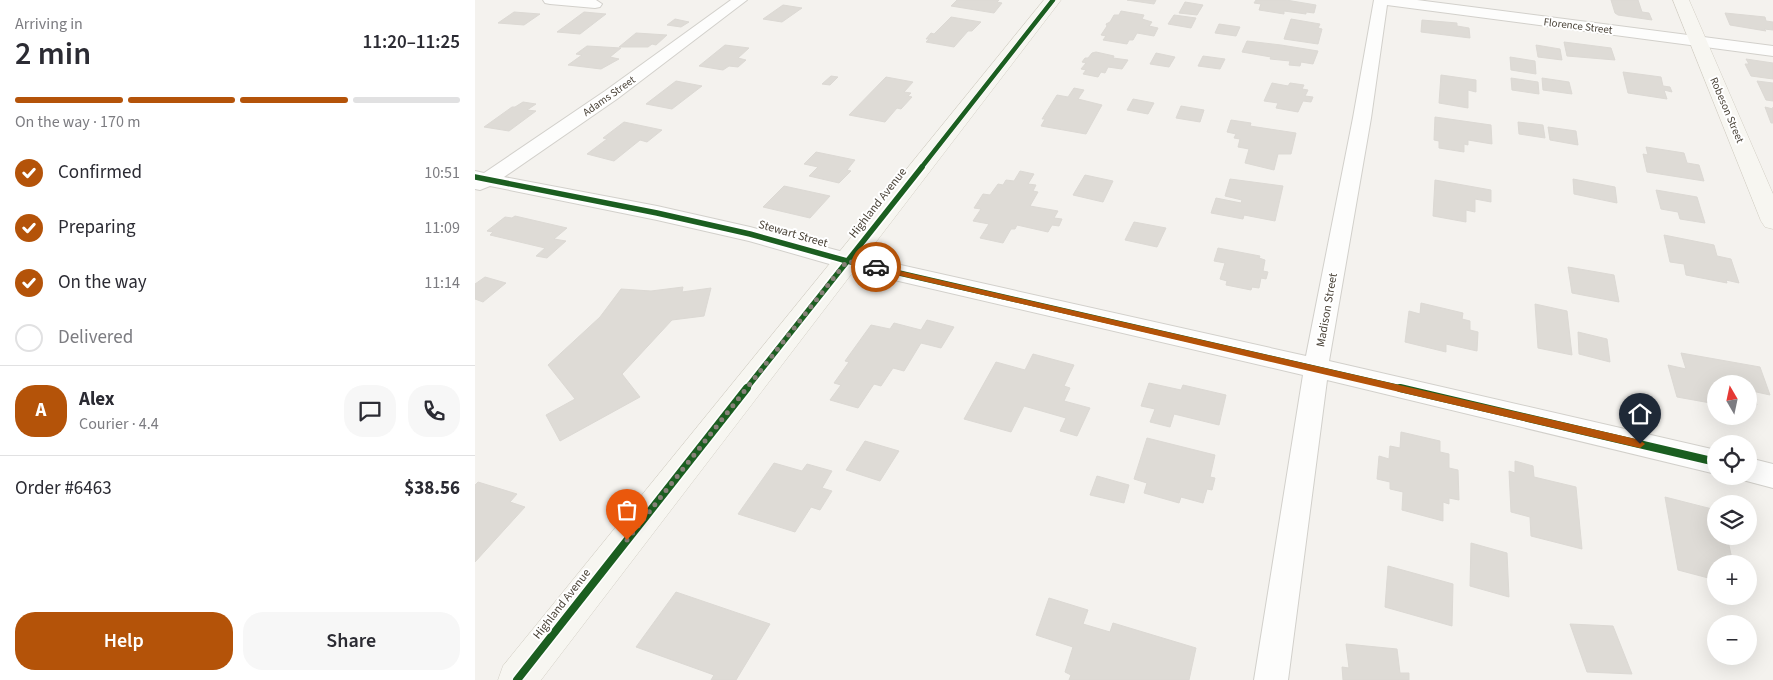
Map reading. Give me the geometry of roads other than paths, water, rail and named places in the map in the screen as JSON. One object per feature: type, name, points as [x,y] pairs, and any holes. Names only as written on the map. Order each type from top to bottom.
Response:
[{"type":"street","points":[[550,0],[595,4]]},
{"type":"street","name":"Adams Street","points":[[479,181],[611,95],[741,0]]},
{"type":"street","name":"Highland Avenue","points":[[517,680],[1053,0]]},
{"type":"street","name":"Florence Street","points":[[1382,0],[1773,51]]},
{"type":"street","name":"Madison Street","points":[[1271,680],[1316,368],[1382,0]]},
{"type":"street","name":"Robeson Street","points":[[1681,0],[1773,221]]},
{"type":"street","name":"Stewart Street","points":[[479,181],[750,234],[847,261],[1707,460]]},
{"type":"street","points":[[1757,472],[1773,476]]}]
